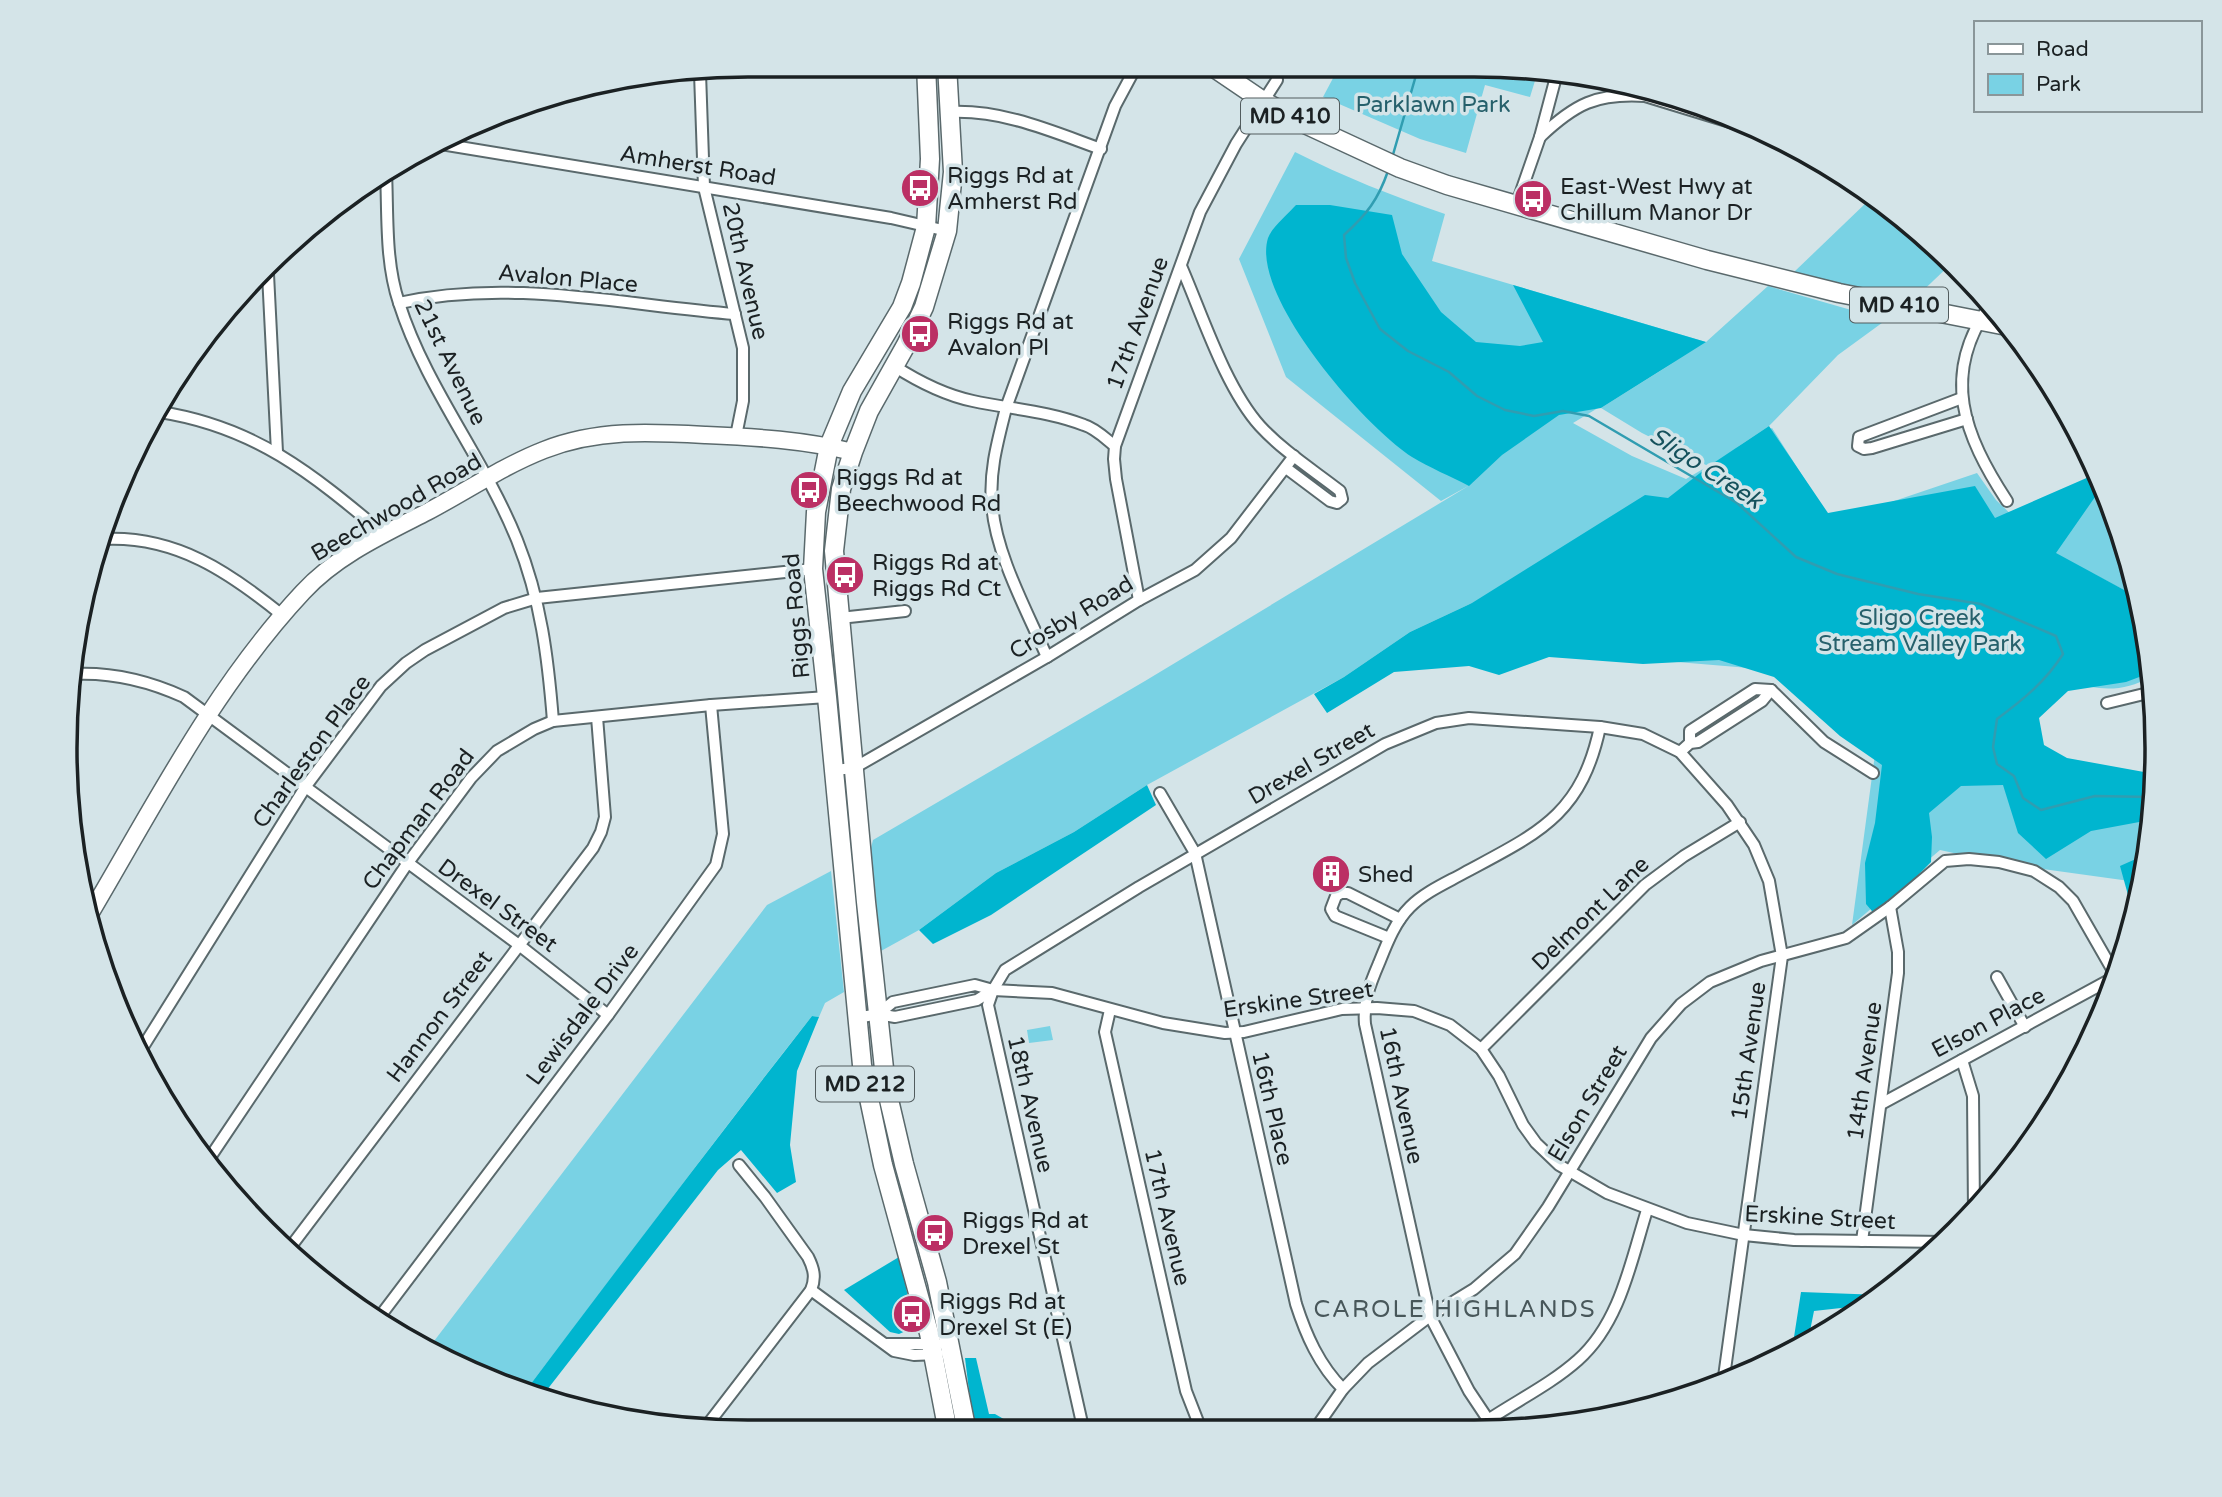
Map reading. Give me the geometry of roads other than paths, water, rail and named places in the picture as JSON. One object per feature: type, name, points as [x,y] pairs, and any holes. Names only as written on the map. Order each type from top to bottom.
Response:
[{"type":"main road","name":"Riggs Road","points":[[927,77],[930,159],[926,226],[902,307],[852,391],[829,446],[816,512],[813,569],[862,1065],[870,1115],[919,1292],[946,1420]]},
{"type":"main road","name":"Riggs Road","points":[[948,77],[953,190],[947,231],[924,307],[869,411],[841,489],[836,532],[836,582],[887,1091],[937,1282],[965,1420]]},
{"type":"main road","name":"MD 410","points":[[1228,77],[1305,124],[1375,158],[1516,206],[1636,241],[1839,293],[1992,323]]},
{"type":"street","points":[[1047,656],[1002,551],[993,516],[991,493],[994,456],[1006,408],[1115,106],[1131,77]]},
{"type":"street","name":"20th Avenue","points":[[700,79],[704,187],[744,359],[743,401],[736,436]]},
{"type":"street","name":"17th Avenue","points":[[1139,600],[1116,479],[1115,446],[1199,212],[1277,80]]},
{"type":"street","points":[[1516,206],[1555,82]]},
{"type":"street","points":[[1539,137],[1560,118],[1588,101],[1628,96]]},
{"type":"street","points":[[951,112],[1005,115],[1101,149]]},
{"type":"street","name":"Amherst Road","points":[[452,146],[891,218],[947,231]]},
{"type":"street","name":"21st Avenue","points":[[387,183],[390,254],[399,303],[434,384],[517,541],[537,598],[553,721]]},
{"type":"street","points":[[1181,266],[1230,378],[1249,412],[1260,426],[1294,456],[1340,491],[1341,502],[1330,501],[1286,468]]},
{"type":"street","points":[[268,280],[277,452]]},
{"type":"street","name":"Avalon Place","points":[[399,303],[454,294],[518,291],[735,314]]},
{"type":"street","points":[[1984,313],[1971,333],[1965,352],[1961,374],[1962,398],[1986,468],[2007,501]]},
{"type":"street","points":[[894,366],[944,393],[1087,425],[1115,446]]},
{"type":"street","points":[[1962,398],[1859,437],[1858,446],[1864,449],[1872,448],[1967,418]]},
{"type":"street","points":[[167,413],[229,429],[277,452],[326,486],[384,534]]},
{"type":"street","name":"Beechwood Road","points":[[96,904],[208,714],[282,615],[317,578],[384,534],[543,450],[605,434],[636,432],[736,436],[829,446],[853,452]]},
{"type":"street","name":"Crosby Road","points":[[834,770],[854,768],[1139,600],[1180,580],[1208,560],[1241,526],[1294,456]]},
{"type":"street","points":[[111,539],[138,540],[193,554],[244,584],[282,615]]},
{"type":"street","name":"Charleston Place","points":[[145,1043],[306,786],[369,701],[406,663],[425,650],[517,602],[813,569]]},
{"type":"street","points":[[840,618],[905,611]]},
{"type":"street","name":"Drexel Street","points":[[82,674],[104,674],[153,685],[184,697],[608,1014]]},
{"type":"street","points":[[1680,752],[1690,743],[1698,742],[1762,701],[1771,690],[1824,741],[1873,773]]},
{"type":"street","points":[[2107,703],[2143,694]]},
{"type":"street","name":"Chapman Road","points":[[213,1153],[407,864],[485,762],[514,740],[553,721],[711,705],[827,697]]},
{"type":"street","name":"Lewisdale Drive","points":[[383,1312],[709,876],[719,856],[723,834],[711,705]]},
{"type":"street","name":"Hannon Street","points":[[294,1242],[593,848],[603,825],[605,807],[597,717]]},
{"type":"street","name":"Drexel Street","points":[[993,990],[1005,970],[1195,853],[1385,744],[1436,723],[1469,718],[1600,727],[1643,734],[1680,752]]},
{"type":"street","name":"16th Avenue","points":[[1488,1420],[1454,1364],[1430,1316],[1365,1024],[1365,996],[1389,938],[1409,907],[1435,888],[1518,844],[1555,818],[1572,797],[1587,771],[1600,727]]},
{"type":"street","name":"15th Avenue","points":[[1680,752],[1740,822],[1754,845],[1769,881],[1782,956],[1725,1371]]},
{"type":"street","name":"16th Place","points":[[1160,793],[1195,853],[1296,1304],[1303,1326],[1322,1364],[1343,1389]]},
{"type":"street","name":"Delmont Lane","points":[[1481,1049],[1646,886],[1684,856],[1740,822]]},
{"type":"street","name":"Elson Street","points":[[1321,1420],[1343,1389],[1382,1351],[1430,1316],[1474,1289],[1515,1254],[1570,1173],[1651,1038],[1693,993],[1710,982],[1752,964],[1846,938],[1890,907],[1945,861],[1969,859],[1999,862],[2034,871],[2048,878],[2073,901],[2109,965]]},
{"type":"street","points":[[1389,938],[1335,916],[1331,909],[1332,903],[1341,893],[1348,893],[1400,919]]},
{"type":"street","name":"14th Avenue","points":[[1862,1241],[1898,973],[1898,952],[1890,907]]},
{"type":"street","points":[[1997,977],[2025,1027]]},
{"type":"street","name":"Elson Place","points":[[1881,1104],[2102,983]]},
{"type":"street","points":[[857,1018],[878,1014],[893,1002],[975,985],[993,990]]},
{"type":"street","name":"Erskine Street","points":[[993,990],[1052,993],[1186,1028],[1236,1034],[1342,1009],[1400,1009],[1432,1016],[1464,1034],[1481,1049],[1499,1076],[1523,1125],[1536,1143],[1570,1173],[1606,1193],[1687,1223],[1744,1235],[1794,1240],[1928,1242]]},
{"type":"street","name":"18th Avenue","points":[[993,990],[988,1006],[1081,1420]]},
{"type":"street","name":"17th Avenue","points":[[1110,1010],[1105,1032],[1186,1391],[1197,1420]]},
{"type":"street","points":[[1962,1060],[1973,1097],[1974,1195]]},
{"type":"street","points":[[712,1419],[811,1290],[815,1281],[813,1265],[808,1257],[739,1165]]},
{"type":"street","points":[[1489,1420],[1565,1370],[1598,1338],[1615,1308],[1647,1210]]},
{"type":"street","points":[[811,1290],[887,1344],[932,1350],[950,1346]]},
{"type":"waterway","name":"Sligo Creek","points":[[1392,158],[1416,77]]},
{"type":"waterway","name":"Sligo Creek","points":[[1388,171],[1371,206],[1344,235],[1346,258],[1355,283],[1380,329],[1408,351],[1449,372],[1477,396],[1505,410],[1534,416],[1563,411],[1589,416],[1737,503],[1796,557],[1837,574],[1918,594],[1981,604],[2056,636],[2063,654],[2056,664],[2034,689],[1997,719],[1993,747],[1997,764],[2014,776],[2023,798],[2041,810],[2095,796],[2143,797]]},
{"type":"place","name":"Riggs Rd at Amherst Rd","points":[[920,188]]},
{"type":"place","name":"East-West Hwy at Chillum Manor Dr","points":[[1533,199]]},
{"type":"place","name":"Riggs Rd at Avalon Pl","points":[[920,334]]},
{"type":"place","name":"Riggs Rd at Beechwood Rd","points":[[809,490]]},
{"type":"place","name":"Riggs Rd at Riggs Rd Ct","points":[[845,575]]},
{"type":"place","name":"Shed","points":[[1331,874]]},
{"type":"place","name":"Riggs Rd at Drexel St","points":[[935,1233]]},
{"type":"place","name":"Riggs Rd at Drexel St (E)","points":[[912,1314]]},
{"type":"district","name":"CAROLE HIGHLANDS","points":[[1455,1309]]},
{"type":"park label","name":"Parklawn Park","points":[[1433,104]]},
{"type":"park label","name":"Sligo Creek Stream Valley Park","points":[[1920,630]]}]
